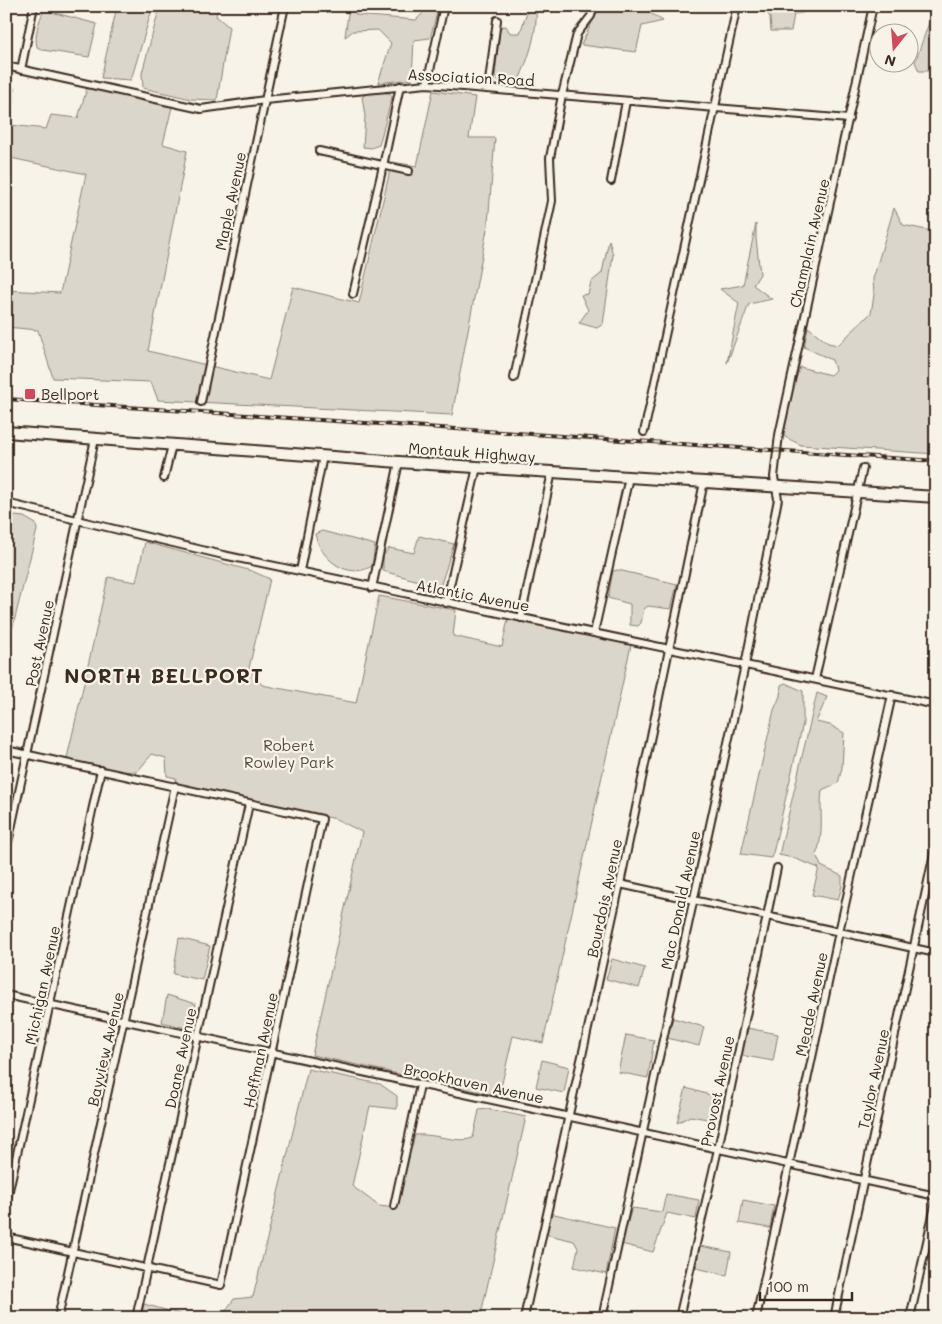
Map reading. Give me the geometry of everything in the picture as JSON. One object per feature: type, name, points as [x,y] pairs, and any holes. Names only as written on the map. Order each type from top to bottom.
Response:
[{"type":"main road","name":"Montauk Highway","points":[[6,432],[399,462],[936,497]]},
{"type":"street","points":[[21,70],[34,6]]},
{"type":"street","name":"Maple Avenue","points":[[201,402],[285,6]]},
{"type":"street","points":[[428,84],[444,6]]},
{"type":"street","points":[[514,378],[552,201],[550,158],[562,95],[577,34],[591,16],[594,6]]},
{"type":"street","points":[[644,432],[737,6]]},
{"type":"street","name":"Champlain Avenue","points":[[776,487],[774,477],[778,435],[873,6]]},
{"type":"street","points":[[488,89],[497,20]]},
{"type":"street","name":"Association Road","points":[[6,66],[200,109],[264,100],[428,84],[849,119]]},
{"type":"street","points":[[353,294],[400,86]]},
{"type":"street","points":[[611,182],[626,101]]},
{"type":"street","points":[[318,151],[409,171]]},
{"type":"street","name":"Post Avenue","points":[[6,852],[95,439]]},
{"type":"street","points":[[164,478],[172,445]]},
{"type":"street","points":[[300,571],[323,456]]},
{"type":"street","points":[[372,588],[399,462]]},
{"type":"street","points":[[446,603],[477,467]]},
{"type":"street","points":[[815,679],[863,468]]},
{"type":"street","points":[[521,618],[552,472]]},
{"type":"street","points":[[594,633],[629,477]]},
{"type":"street","name":"Bourdois Avenue","points":[[524,1318],[620,884],[704,482]]},
{"type":"street","name":"Mac Donald Avenue","points":[[602,1318],[745,665],[778,499],[776,487]]},
{"type":"street","name":"Atlantic Avenue","points":[[6,503],[78,522],[372,588],[936,705]]},
{"type":"street","name":"Meade Avenue","points":[[756,1318],[892,695]]},
{"type":"street","points":[[6,750],[175,786],[249,804]]},
{"type":"street","name":"Michigan Avenue","points":[[6,1204],[101,770]]},
{"type":"street","name":"Bayview Avenue","points":[[58,1318],[175,786]]},
{"type":"street","name":"Hoffman Avenue","points":[[148,1269],[221,1285],[273,1053],[322,819],[249,804]]},
{"type":"street","name":"Doane Avenue","points":[[136,1318],[249,804]]},
{"type":"street","name":"Taylor Avenue","points":[[834,1318],[936,844]]},
{"type":"street","name":"Provost Avenue","points":[[679,1318],[718,1149],[777,868]]},
{"type":"street","points":[[620,884],[936,953]]},
{"type":"street","name":"Brookhaven Avenue","points":[[6,995],[936,1196]]},
{"type":"street","points":[[394,1206],[420,1085]]},
{"type":"street","points":[[910,1318],[936,1201]]},
{"type":"street","points":[[6,1237],[148,1269]]},
{"type":"green space","points":[[117,6],[153,6],[131,80],[101,78]]},
{"type":"green space","points":[[160,6],[218,6],[216,16],[229,27],[217,100],[191,99],[143,88],[142,73]]},
{"type":"green space","points":[[349,6],[357,6],[356,15],[416,20],[424,12],[426,6],[439,6],[430,38],[414,40],[412,79],[378,83],[391,43],[378,30],[353,31],[345,37]]},
{"type":"green space","points":[[529,6],[536,6],[536,25],[523,72],[519,80],[499,82],[495,76],[500,27],[506,26],[510,33],[520,33]]},
{"type":"green space","points":[[600,6],[651,6],[650,13],[663,21],[642,26],[636,52],[581,45]]},
{"type":"green space","points":[[801,6],[806,6],[803,13],[794,14],[791,31],[771,31],[770,17],[763,8],[799,10]]},
{"type":"green space","points":[[935,6],[936,52],[929,71],[920,71],[920,48]]},
{"type":"green space","points":[[44,10],[97,24],[89,57],[43,50],[37,47],[37,32]]},
{"type":"green space","points":[[10,84],[15,89],[10,125],[46,129],[51,115],[78,118],[87,88],[172,107],[163,144],[187,151],[148,351],[269,380],[293,287],[359,303],[392,162],[417,166],[433,91],[475,97],[469,138],[495,138],[488,224],[452,415],[158,400],[151,382],[53,378],[38,330],[6,327],[6,290],[60,293],[86,174],[6,157],[6,86]]},
{"type":"green space","points":[[371,92],[390,93],[392,97],[379,145],[371,148],[363,147],[365,116],[362,97]]},
{"type":"green space","points":[[894,208],[903,225],[936,232],[936,454],[801,445],[785,437],[780,427],[800,367],[830,375],[835,370],[832,360],[804,347],[808,327],[828,343],[838,345],[871,313],[874,295],[873,279]]},
{"type":"green space","points":[[756,224],[760,274],[753,285],[772,299],[749,304],[727,363],[739,303],[720,289],[743,285]]},
{"type":"green space","points":[[609,240],[613,255],[603,324],[597,328],[579,323],[588,310],[581,295],[588,294],[591,282],[602,273]]},
{"type":"green space","points":[[6,515],[24,517],[36,524],[37,530],[6,654]]},
{"type":"green space","points":[[322,531],[375,545],[372,566],[363,570],[353,571],[336,565],[322,551],[318,543],[315,534]]},
{"type":"green space","points":[[419,536],[454,544],[440,587],[383,571],[383,556],[389,548],[414,553]]},
{"type":"green space","name":"Robert Rowley Park","points":[[145,542],[252,571],[270,579],[249,668],[262,685],[356,703],[379,596],[456,610],[453,636],[502,647],[508,619],[631,645],[543,1043],[513,1036],[499,1096],[312,1055],[362,832],[336,819],[175,784],[176,778],[167,776],[166,758],[152,754],[137,772],[65,767],[108,577],[136,582]]},
{"type":"green space","points":[[618,570],[677,584],[671,609],[648,606],[644,609],[641,623],[638,626],[630,625],[630,604],[608,598],[613,571]]},
{"type":"green space","points":[[785,683],[803,691],[803,723],[773,853],[771,858],[741,854],[774,710],[780,696],[781,685]]},
{"type":"green space","points":[[817,693],[827,697],[816,722],[830,725],[844,733],[842,768],[838,783],[822,790],[821,831],[816,855],[821,866],[842,876],[842,886],[838,900],[812,895],[819,868],[779,855]]},
{"type":"green space","points":[[179,938],[210,946],[202,980],[173,974]]},
{"type":"green space","points":[[612,959],[645,968],[639,988],[606,979]]},
{"type":"green space","points":[[167,995],[196,1004],[190,1029],[162,1022]]},
{"type":"green space","points":[[673,1018],[704,1027],[699,1046],[667,1038]]},
{"type":"green space","points":[[747,1028],[778,1034],[773,1061],[740,1055]]},
{"type":"green space","points":[[626,1035],[654,1040],[648,1078],[618,1072]]},
{"type":"green space","points":[[542,1060],[569,1067],[564,1093],[536,1087]]},
{"type":"green space","points":[[308,1069],[380,1084],[397,1096],[397,1109],[370,1106],[352,1186],[379,1206],[396,1208],[415,1135],[430,1135],[461,1140],[473,1138],[479,1110],[488,1109],[526,1117],[480,1318],[215,1318],[223,1314],[234,1299],[253,1297]]},
{"type":"green space","points":[[686,1088],[720,1098],[713,1120],[690,1116],[677,1123]]},
{"type":"green space","points":[[666,1194],[699,1200],[696,1219],[667,1213],[653,1252],[621,1244],[632,1208],[662,1212]]},
{"type":"green space","points":[[743,1200],[774,1206],[770,1228],[739,1223]]},
{"type":"green space","points":[[550,1213],[615,1228],[606,1274],[574,1267],[578,1248],[574,1241],[545,1234]]},
{"type":"green space","points":[[700,1246],[731,1252],[727,1275],[696,1268]]},
{"type":"green space","points":[[144,1304],[194,1318],[141,1318]]},
{"type":"railway","points":[[6,399],[936,461]]},
{"type":"place","name":"Bellport","points":[[30,394]]},
{"type":"district","name":"NORTH BELLPORT","points":[[164,675]]}]
